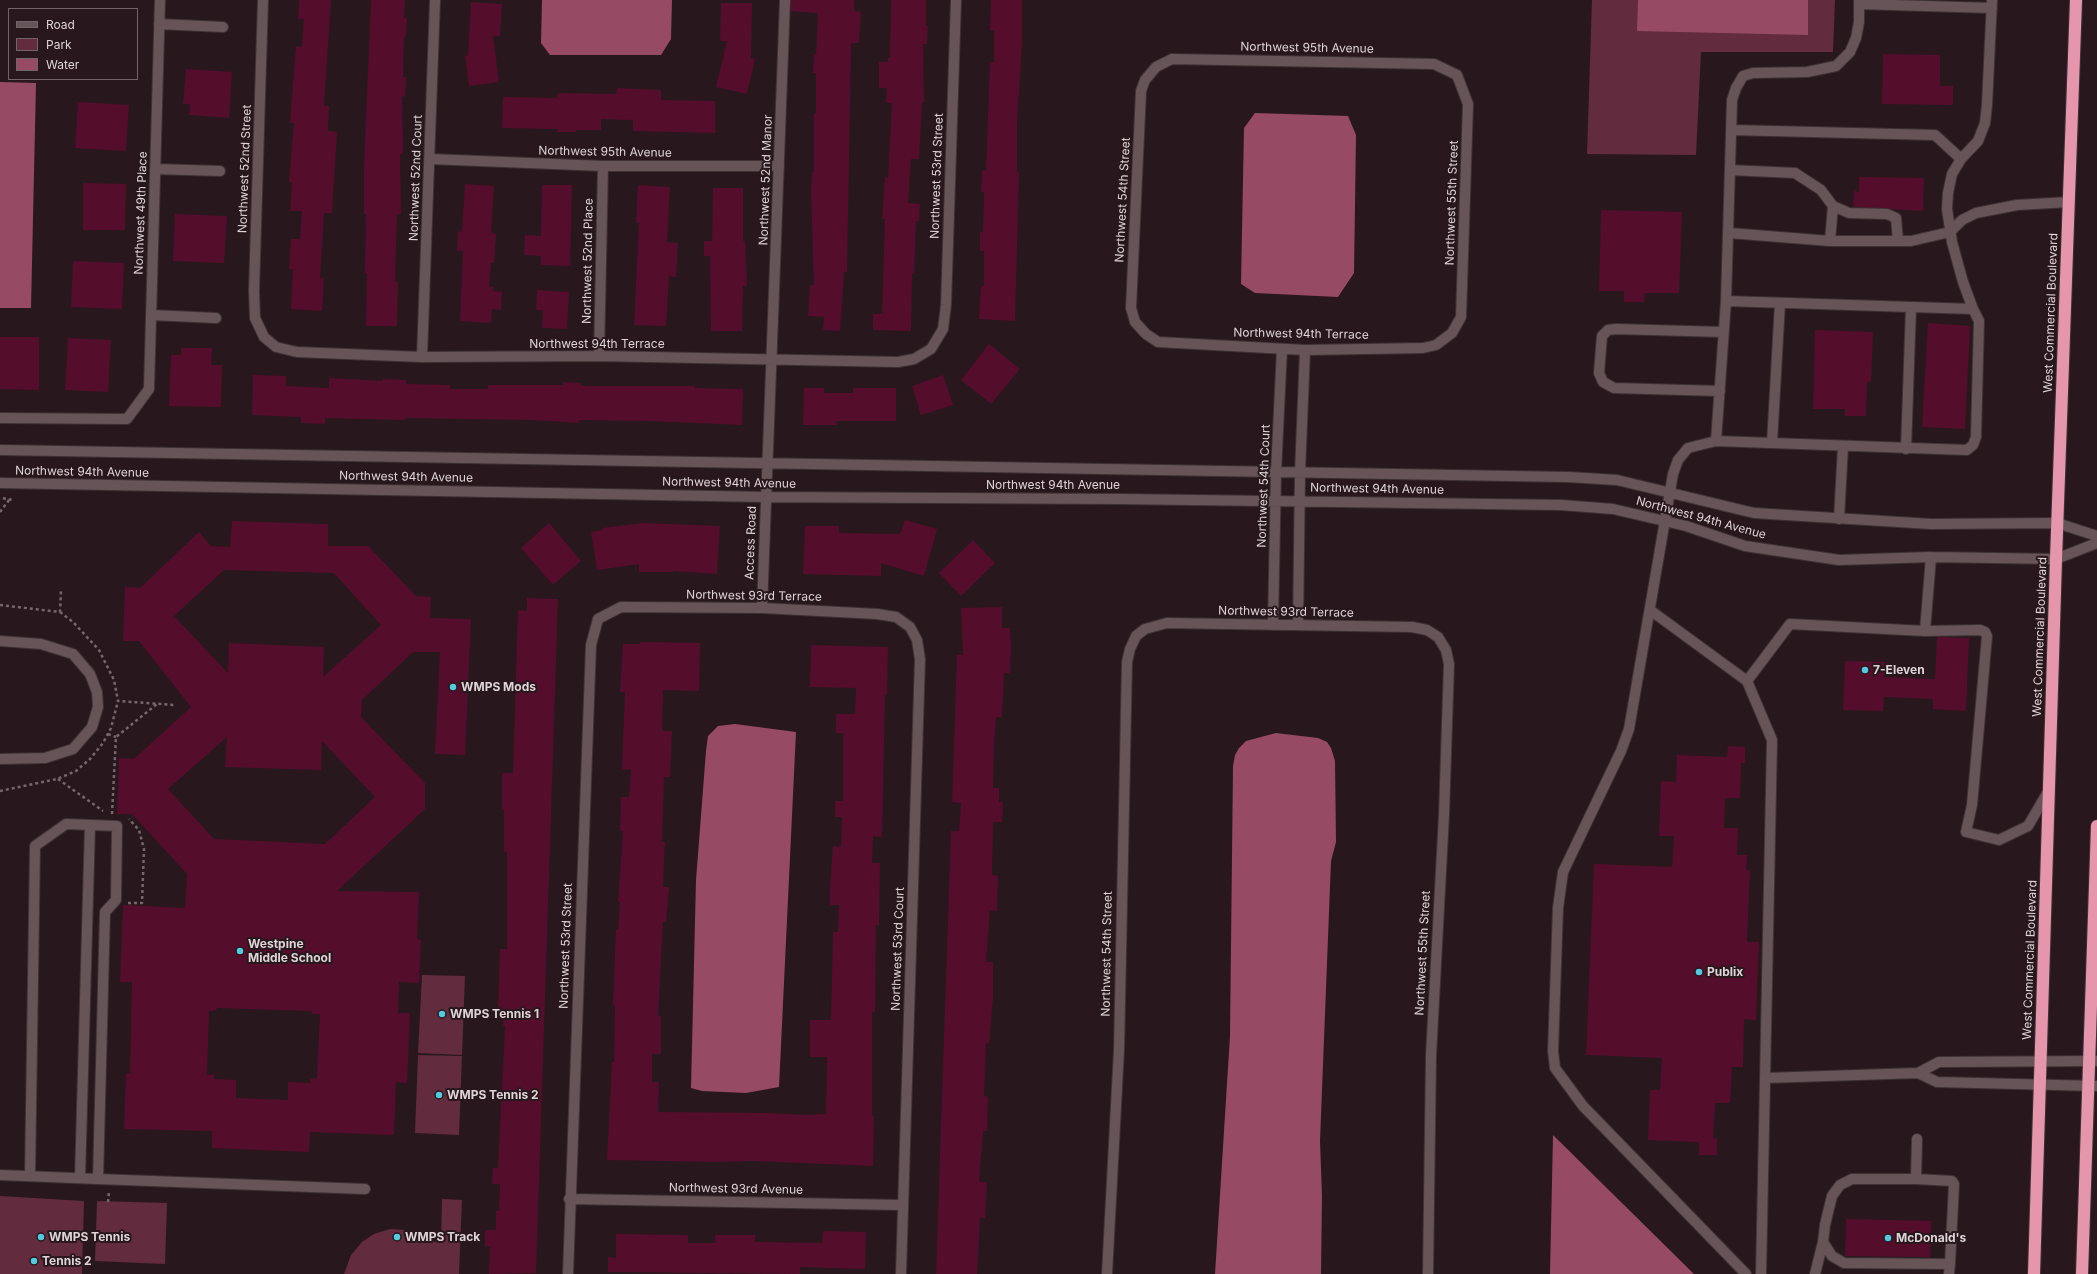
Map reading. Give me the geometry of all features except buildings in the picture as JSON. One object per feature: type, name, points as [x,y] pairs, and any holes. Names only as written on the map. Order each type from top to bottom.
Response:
[{"type":"highway","name":"West Commercial Boulevard","points":[[2034,1274],[2057,523],[2076,0]]},
{"type":"highway","points":[[2082,1274],[2093,1061],[2097,826]]},
{"type":"street","name":"Northwest 49th Place","points":[[0,418],[127,419],[149,389],[160,0]]},
{"type":"street","name":"Northwest 52nd Street","points":[[263,0],[254,291],[255,318],[264,337]]},
{"type":"street","name":"Northwest 52nd Court","points":[[422,357],[435,0]]},
{"type":"street","name":"Northwest 52nd Manor","points":[[772,360],[785,0]]},
{"type":"street","name":"Northwest 53rd Street","points":[[931,349],[942,329],[946,305],[956,0]]},
{"type":"street","points":[[1716,441],[1726,301],[1732,100],[1736,88],[1743,76],[1754,73],[1807,72],[1836,66],[1850,52],[1856,38],[1859,2],[1992,4],[1987,105],[1984,123],[1978,141],[1961,159],[1952,174],[1948,193],[1947,210],[1950,232],[1963,282],[1979,321],[1976,437],[1973,445],[1967,450],[1716,441],[1688,448],[1678,460],[1670,493],[1629,729],[1621,751],[1563,872],[1558,908],[1553,1051],[1555,1068],[1582,1106],[1746,1274]]},
{"type":"street","points":[[159,24],[223,27]]},
{"type":"street","name":"Northwest 95th Avenue","points":[[1156,67],[1172,59],[1434,64],[1457,74]]},
{"type":"street","name":"Northwest 54th Street","points":[[1146,334],[1135,322],[1131,308],[1141,91],[1145,80],[1156,67]]},
{"type":"street","name":"Northwest 55th Street","points":[[1452,333],[1461,317],[1468,104],[1457,74]]},
{"type":"street","points":[[1731,130],[1935,135],[1961,159]]},
{"type":"street","name":"Northwest 95th Avenue","points":[[430,159],[603,166],[779,166]]},
{"type":"street","name":"Northwest 52nd Place","points":[[599,356],[603,166]]},
{"type":"street","points":[[155,169],[220,171]]},
{"type":"street","points":[[1730,170],[1795,172],[1821,190],[1833,206],[1849,213],[1887,214],[1896,218],[1898,241]]},
{"type":"street","points":[[1728,233],[1830,241],[1911,241],[1950,232],[1962,220],[1976,213],[2017,205],[2069,202]]},
{"type":"street","points":[[1830,241],[1833,206]]},
{"type":"street","points":[[1726,301],[1973,309]]},
{"type":"street","points":[[1772,443],[1780,303]]},
{"type":"street","points":[[1906,449],[1911,307]]},
{"type":"street","points":[[151,315],[216,318]]},
{"type":"street","points":[[1720,391],[1614,388],[1603,382],[1599,373],[1602,336],[1608,330],[1616,328],[1723,332]]},
{"type":"street","name":"Northwest 94th Terrace","points":[[1146,334],[1158,342],[1305,350],[1423,348],[1436,346],[1452,333]]},
{"type":"street","name":"Northwest 94th Terrace","points":[[264,337],[276,347],[297,352],[422,357],[599,356],[898,362],[914,359],[931,349]]},
{"type":"street","name":"Northwest 54th Court","points":[[1273,624],[1276,472],[1282,349]]},
{"type":"street","points":[[1298,625],[1300,473],[1305,350]]},
{"type":"street","name":"Access Road","points":[[762,608],[766,464],[772,360]]},
{"type":"street","points":[[1839,519],[1843,446]]},
{"type":"street","name":"Northwest 94th Avenue","points":[[0,450],[1610,479],[1754,513],[1931,524],[2057,523],[2097,536]]},
{"type":"street","name":"Northwest 94th Avenue","points":[[0,483],[766,497],[1300,501],[1561,505],[1613,509],[1686,526],[1745,546],[1839,560],[1931,557],[2056,559],[2097,542]]},
{"type":"street","points":[[1924,630],[1931,557]]},
{"type":"street","name":"Northwest 93rd Terrace","points":[[598,620],[621,607],[762,608],[877,614],[896,617],[910,627]]},
{"type":"street","points":[[1650,610],[1747,681],[1772,740],[1762,1274]]},
{"type":"street","name":"Northwest 53rd Street","points":[[568,1274],[569,1199],[591,645],[598,620]]},
{"type":"street","name":"Northwest 93rd Terrace","points":[[1136,636],[1150,627],[1167,623],[1412,627],[1427,630],[1438,637]]},
{"type":"street","points":[[1747,681],[1790,624],[1924,630],[1980,630],[1985,632],[1987,636],[1972,805],[1966,832],[1999,840],[2028,826],[2049,790]]},
{"type":"street","name":"Northwest 53rd Court","points":[[901,1274],[920,659],[917,640],[910,627]]},
{"type":"street","name":"Northwest 54th Street","points":[[1108,1274],[1119,1050],[1128,662],[1130,648],[1136,636]]},
{"type":"street","name":"Northwest 55th Street","points":[[1428,1274],[1431,1056],[1444,815],[1449,664],[1446,650],[1438,637]]},
{"type":"street","points":[[0,641],[41,644],[73,654],[90,674],[97,692],[98,707],[92,728],[73,749],[45,758],[0,759]]},
{"type":"street","points":[[30,1175],[35,846],[66,824],[117,826],[116,900],[105,912],[98,1179]]},
{"type":"street","points":[[80,1178],[90,825]]},
{"type":"street","points":[[1765,1078],[1918,1073],[1939,1062],[2041,1060],[2093,1061]]},
{"type":"street","points":[[1918,1073],[1937,1082],[2092,1086]]},
{"type":"street","points":[[1916,1179],[1917,1139]]},
{"type":"street","points":[[0,1175],[365,1189]]},
{"type":"street","points":[[1815,1274],[1832,1196],[1840,1185],[1852,1179],[1916,1179],[1952,1181],[1949,1269],[1844,1263],[1832,1256],[1823,1242]]},
{"type":"street","name":"Northwest 93rd Avenue","points":[[569,1199],[902,1204]]},
{"type":"path","points":[[0,512],[10,500]]},
{"type":"path","points":[[60,612],[61,591]]},
{"type":"path","points":[[0,605],[60,612],[73,622],[99,650],[114,680],[118,701],[175,705]]},
{"type":"path","points":[[57,779],[112,818],[116,737],[157,704]]},
{"type":"path","points":[[108,734],[116,737]]},
{"type":"path","points":[[120,902],[142,903],[144,849],[139,830],[130,819],[124,818]]},
{"type":"path","points":[[108,1202],[110,1179]]},
{"type":"green space","points":[[1592,0],[1835,0],[1833,52],[1701,52],[1696,155],[1587,154]]},
{"type":"green space","name":"WMPS Tennis 1","points":[[422,975],[465,976],[462,1055],[418,1053]]},
{"type":"green space","name":"WMPS Tennis 2","points":[[418,1055],[462,1056],[459,1135],[415,1133]]},
{"type":"green space","name":"WMPS Tennis","points":[[0,1196],[84,1201],[82,1274],[0,1274]]},
{"type":"green space","name":"WMPS Track","points":[[442,1199],[462,1200],[459,1274],[344,1274],[351,1255],[362,1242],[374,1234],[390,1229],[406,1230],[431,1241],[441,1243]]},
{"type":"green space","points":[[97,1201],[167,1203],[165,1264],[95,1261]]},
{"type":"water","points":[[542,0],[672,0],[671,39],[661,55],[550,55],[541,43]]},
{"type":"water","points":[[1638,0],[1808,0],[1808,35],[1637,31]]},
{"type":"water","points":[[0,82],[36,83],[31,308],[0,308]]},
{"type":"water","points":[[1255,113],[1348,116],[1356,135],[1354,273],[1338,297],[1255,293],[1241,284],[1244,128]]},
{"type":"water","points":[[735,724],[796,732],[779,1087],[746,1093],[702,1091],[691,1088],[696,880],[706,751],[708,736],[718,726]]},
{"type":"water","points":[[1276,733],[1318,738],[1327,742],[1331,748],[1335,761],[1336,842],[1331,861],[1320,1141],[1322,1196],[1321,1274],[1215,1274],[1230,1036],[1233,766],[1235,755],[1246,741]]},
{"type":"water","points":[[1553,1135],[1694,1274],[1550,1274]]},
{"type":"place","name":"7-Eleven","points":[[1865,670]]},
{"type":"place","name":"WMPS Mods","points":[[453,687]]},
{"type":"place","name":"Westpine Middle School","points":[[240,951]]},
{"type":"place","name":"Publix","points":[[1699,972]]},
{"type":"place","name":"WMPS Tennis 1","points":[[442,1014]]},
{"type":"place","name":"WMPS Tennis 2","points":[[439,1095]]},
{"type":"place","name":"WMPS Tennis","points":[[41,1237]]},
{"type":"place","name":"WMPS Track","points":[[397,1237]]},
{"type":"place","name":"McDonald's","points":[[1888,1238]]},
{"type":"place","name":"Tennis 2","points":[[34,1261]]}]
